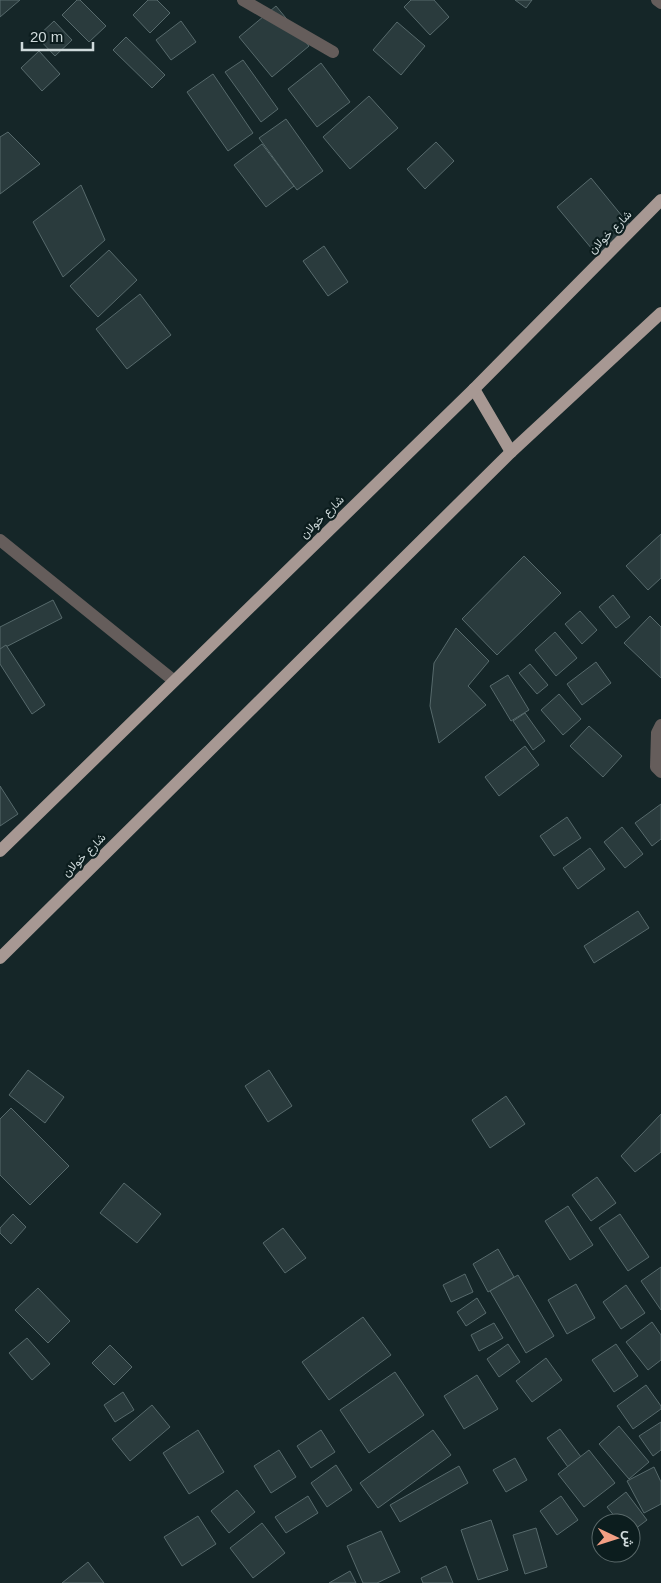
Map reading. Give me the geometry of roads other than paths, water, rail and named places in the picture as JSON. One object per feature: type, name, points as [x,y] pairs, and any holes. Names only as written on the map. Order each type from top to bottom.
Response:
[{"type":"main road","name":"شارع خولان","points":[[0,851],[474,388],[661,200]]},
{"type":"main road","name":"شارع خولان","points":[[0,958],[511,452],[661,313]]},
{"type":"main road","points":[[474,388],[511,452]]},
{"type":"street","points":[[242,0],[333,52]]},
{"type":"street","points":[[657,0],[661,3]]},
{"type":"street","points":[[0,540],[173,680]]},
{"type":"street","points":[[661,725],[657,734],[656,767],[661,772]]}]
